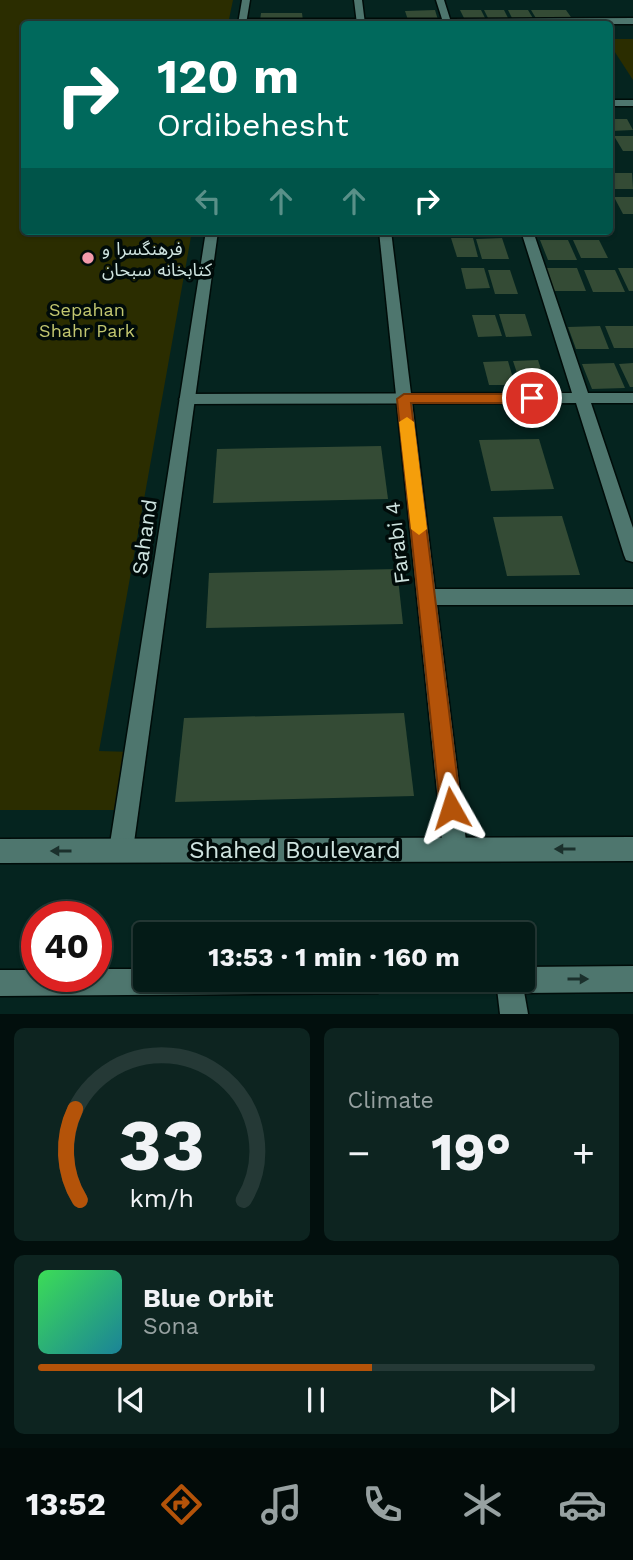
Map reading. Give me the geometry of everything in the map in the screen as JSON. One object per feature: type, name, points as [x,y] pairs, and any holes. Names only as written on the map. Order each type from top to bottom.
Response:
[{"type":"street","points":[[243,21],[246,0]]},
{"type":"street","points":[[358,0],[361,21]]},
{"type":"street","points":[[440,0],[447,21],[633,21]]},
{"type":"street","points":[[613,103],[633,103]]},
{"type":"street","name":"Sahand","points":[[121,850],[211,235]]},
{"type":"street","name":"Farabi 4","points":[[385,235],[455,849]]},
{"type":"street","points":[[528,235],[633,555]]},
{"type":"street","points":[[187,399],[633,398]]},
{"type":"street","points":[[427,597],[633,597]]},
{"type":"street","name":"Shahed Boulevard","points":[[0,851],[633,849]]},
{"type":"street","points":[[535,980],[633,979]]},
{"type":"street","points":[[0,983],[133,982]]},
{"type":"street","points":[[511,992],[514,1014]]},
{"type":"green space","name":"Sepahan Shahr Park","points":[[0,0],[233,0],[229,21],[21,21],[21,235],[191,235],[99,751],[133,752],[124,810],[0,810]]},
{"type":"green space","points":[[613,39],[633,39],[633,80],[613,49]]},
{"type":"building","points":[[435,10],[438,20],[408,20],[405,11]]},
{"type":"building","points":[[460,10],[481,10],[486,20],[465,20]]},
{"type":"building","points":[[484,10],[504,10],[509,20],[489,20]]},
{"type":"building","points":[[508,10],[528,10],[534,20],[513,20]]},
{"type":"building","points":[[531,10],[566,10],[573,20],[537,20]]},
{"type":"building","points":[[261,13],[302,13],[303,21],[260,21]]},
{"type":"building","points":[[613,119],[627,119],[633,130],[613,131]]},
{"type":"building","points":[[614,136],[633,136],[633,151],[623,151]]},
{"type":"building","points":[[613,173],[632,173],[633,189],[613,189]]},
{"type":"building","points":[[614,197],[633,197],[633,214],[623,214]]},
{"type":"building","points":[[451,238],[473,238],[478,257],[457,257]]},
{"type":"building","points":[[502,238],[509,259],[482,259],[476,239]]},
{"type":"building","points":[[540,240],[568,240],[577,260],[548,260]]},
{"type":"building","points":[[573,240],[599,240],[608,258],[581,258]]},
{"type":"building","points":[[461,268],[484,268],[490,288],[466,289]]},
{"type":"building","points":[[545,268],[577,268],[586,291],[554,291]]},
{"type":"building","points":[[618,268],[633,268],[633,291],[629,291]]},
{"type":"building","points":[[488,270],[510,270],[518,294],[495,294]]},
{"type":"building","points":[[584,270],[615,270],[625,292],[593,292]]},
{"type":"building","points":[[499,314],[525,314],[532,336],[506,337]]},
{"type":"building","points":[[472,315],[495,315],[502,336],[478,337]]},
{"type":"building","points":[[600,326],[609,349],[576,349],[568,327]]},
{"type":"building","points":[[605,326],[633,326],[633,348],[614,348]]},
{"type":"building","points":[[538,360],[546,385],[521,385],[513,361]]},
{"type":"building","points":[[508,361],[515,385],[489,385],[483,362]]},
{"type":"building","points":[[614,363],[625,388],[592,389],[582,364]]},
{"type":"building","points":[[633,363],[633,387],[630,387],[619,364]]},
{"type":"building","points":[[539,439],[554,489],[491,491],[479,440]]},
{"type":"building","points":[[381,446],[388,499],[213,503],[217,449]]},
{"type":"building","points":[[562,516],[580,575],[507,576],[493,517]]},
{"type":"building","points":[[397,569],[403,624],[206,628],[209,573]]},
{"type":"building","points":[[404,713],[414,796],[175,802],[184,718]]},
{"type":"slow traffic","points":[[407,422],[419,529]]},
{"type":"place","name":"فرهنگسرا و کتابخانه سبحان","points":[[88,258]]},
{"type":"route","points":[[451,808],[404,399],[532,398]]}]
